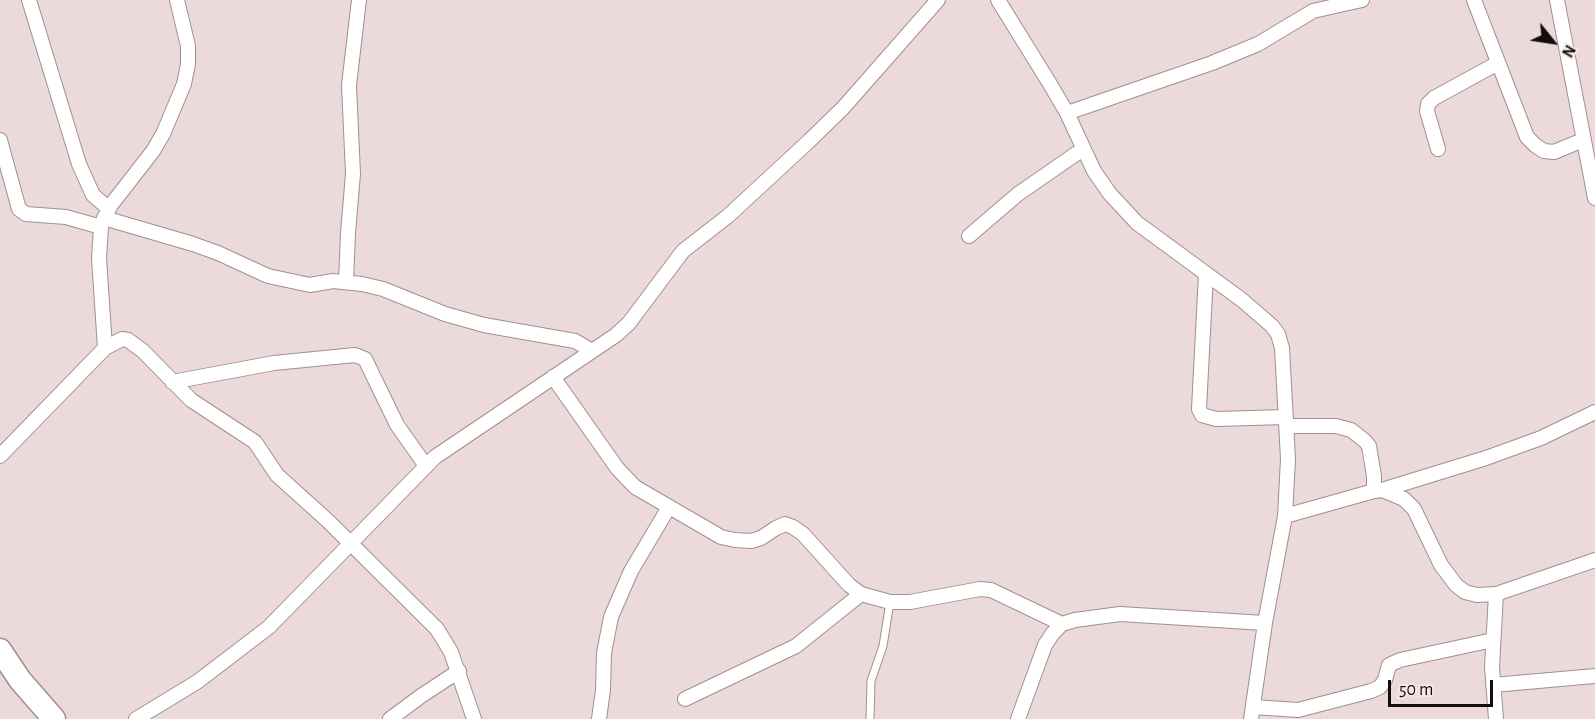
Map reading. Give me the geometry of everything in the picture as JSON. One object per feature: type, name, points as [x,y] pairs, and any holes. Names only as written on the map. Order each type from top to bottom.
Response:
[{"type":"highway","points":[[0,650],[20,680],[54,719]]},
{"type":"street","points":[[29,0],[79,164],[105,218]]},
{"type":"street","points":[[105,348],[99,258],[105,218],[153,152],[184,84],[188,64],[188,46],[177,0]]},
{"type":"street","points":[[346,282],[353,174],[349,85],[359,0]]},
{"type":"street","points":[[136,719],[197,682],[269,627],[426,466],[453,443],[616,335],[629,323],[683,251],[749,197],[843,108],[938,0]]},
{"type":"street","points":[[998,0],[1067,112],[1083,149],[1100,179],[1122,208],[1137,223],[1242,300],[1278,334],[1282,348],[1288,459],[1285,516],[1265,622],[1252,713],[1298,710],[1371,691],[1380,687],[1385,680],[1389,665],[1400,660],[1493,640]]},
{"type":"street","points":[[1067,112],[1212,63],[1258,44],[1313,11],[1362,0]]},
{"type":"street","points":[[1474,0],[1527,137],[1544,151],[1554,152],[1583,140]]},
{"type":"street","points":[[1557,0],[1595,198]]},
{"type":"street","points":[[1438,149],[1427,111],[1428,104],[1434,98],[1498,63]]},
{"type":"street","points":[[0,140],[19,209],[26,214],[66,218],[105,218],[193,244],[268,276],[310,285],[333,281],[382,289],[445,314],[484,325],[575,341],[592,351]]},
{"type":"street","points":[[969,236],[1018,194],[1083,149]]},
{"type":"street","points":[[1206,274],[1199,409],[1202,415],[1216,419],[1286,421],[1336,426],[1351,430],[1369,446],[1378,491]]},
{"type":"street","points":[[0,456],[105,348],[122,339],[128,340],[143,351],[191,400],[255,442],[277,475],[437,628],[459,671],[474,719]]},
{"type":"street","points":[[172,382],[274,363],[355,355],[365,359],[398,425],[426,466]]},
{"type":"street","points":[[553,377],[617,468],[634,487],[721,537],[751,541],[785,524],[793,526],[849,585],[861,594],[890,602],[910,602],[991,590],[1062,624]]},
{"type":"street","points":[[1285,516],[1378,491],[1530,442],[1595,412]]},
{"type":"street","points":[[1378,491],[1404,499],[1414,509],[1442,565],[1456,585],[1465,592],[1477,595],[1496,594],[1595,560]]},
{"type":"street","points":[[599,719],[604,653],[611,617],[631,571],[669,507]]},
{"type":"street","points":[[685,699],[796,646],[861,594]]},
{"type":"street","points":[[1496,594],[1492,667],[1496,719]]},
{"type":"street","points":[[1018,719],[1045,645],[1062,624],[1120,614],[1265,622]]},
{"type":"street","points":[[390,719],[459,671]]},
{"type":"street","points":[[1493,685],[1595,676]]},
{"type":"lane","points":[[870,719],[871,681],[884,646],[890,602]]}]
